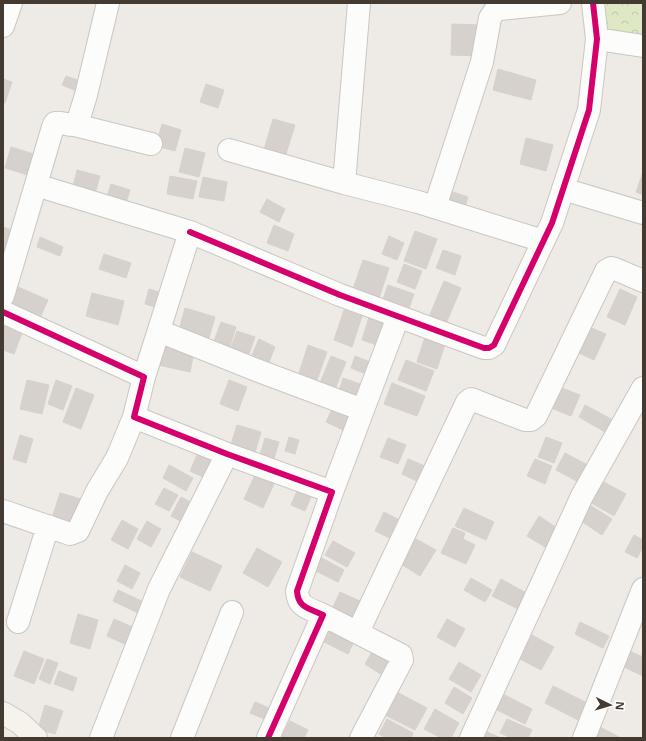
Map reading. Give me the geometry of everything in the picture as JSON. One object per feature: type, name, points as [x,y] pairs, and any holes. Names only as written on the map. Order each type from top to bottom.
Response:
[{"type":"street","points":[[3,26],[11,3]]},
{"type":"street","points":[[75,125],[78,122],[86,95],[108,3]]},
{"type":"street","points":[[344,183],[359,3]]},
{"type":"street","points":[[435,208],[482,62],[490,18],[494,12],[500,9],[560,3]]},
{"type":"street","points":[[36,185],[190,232],[340,295],[484,348],[489,348],[494,345],[542,241],[552,223],[588,110],[597,39],[593,3]]},
{"type":"street","points":[[597,39],[643,46]]},
{"type":"street","points":[[3,296],[52,127],[55,123],[60,122],[72,126],[75,125],[151,144]]},
{"type":"street","points":[[229,150],[435,208],[542,241]]},
{"type":"street","points":[[563,189],[643,213]]},
{"type":"street","points":[[3,511],[70,534],[78,531],[97,491],[117,458],[134,417],[144,377],[190,232]]},
{"type":"street","points":[[358,632],[467,402],[470,399],[525,420],[531,420],[536,416],[606,271],[611,268],[615,269],[643,281]]},
{"type":"street","points":[[3,312],[144,377]]},
{"type":"street","points":[[362,738],[402,660],[401,655],[398,652],[301,604],[297,591],[332,492],[398,317]]},
{"type":"street","points":[[159,331],[363,410]]},
{"type":"street","points":[[471,738],[582,496],[643,388]]},
{"type":"street","points":[[134,417],[227,454],[332,492]]},
{"type":"street","points":[[101,738],[159,589],[227,454]]},
{"type":"street","points":[[18,622],[48,526]]},
{"type":"street","points":[[584,738],[643,589]]},
{"type":"street","points":[[182,738],[232,612]]},
{"type":"street","points":[[268,738],[323,615]]},
{"type":"street","points":[[3,713],[20,723],[36,738]]},
{"type":"green space","points":[[602,3],[643,3],[643,38],[607,39]]},
{"type":"building","points":[[452,24],[480,25],[479,56],[451,55]]},
{"type":"building","points":[[498,69],[536,80],[531,100],[493,90]]},
{"type":"building","points":[[66,76],[83,82],[79,92],[62,85]]},
{"type":"building","points":[[3,79],[12,82],[5,103],[3,102]]},
{"type":"building","points":[[206,84],[224,90],[218,108],[200,102]]},
{"type":"building","points":[[273,119],[295,125],[284,160],[263,153]]},
{"type":"building","points":[[162,124],[181,130],[175,151],[156,146]]},
{"type":"building","points":[[526,138],[553,145],[546,171],[520,164]]},
{"type":"building","points":[[11,147],[40,156],[34,177],[5,168]]},
{"type":"building","points":[[185,148],[205,153],[199,177],[179,172]]},
{"type":"building","points":[[77,170],[100,176],[95,193],[73,187]]},
{"type":"building","points":[[643,172],[643,195],[636,192]]},
{"type":"building","points":[[170,176],[197,181],[193,199],[167,194]]},
{"type":"building","points":[[203,177],[227,182],[224,201],[199,197]]},
{"type":"building","points":[[111,184],[130,190],[122,216],[103,209]]},
{"type":"building","points":[[450,191],[468,197],[463,213],[444,207]]},
{"type":"building","points":[[267,199],[285,209],[279,222],[260,212]]},
{"type":"building","points":[[274,225],[294,234],[288,251],[267,243]]},
{"type":"building","points":[[3,227],[15,231],[7,257],[3,256]]},
{"type":"building","points":[[415,231],[437,239],[426,269],[404,261]]},
{"type":"building","points":[[389,236],[404,243],[397,260],[382,254]]},
{"type":"building","points":[[40,237],[63,247],[60,256],[37,247]]},
{"type":"building","points":[[443,250],[461,256],[455,275],[436,268]]},
{"type":"building","points":[[104,254],[131,263],[126,278],[99,269]]},
{"type":"building","points":[[363,260],[389,268],[376,307],[350,298]]},
{"type":"building","points":[[404,264],[422,271],[415,289],[397,282]]},
{"type":"building","points":[[444,281],[461,288],[445,326],[428,319]]},
{"type":"building","points":[[388,285],[414,294],[406,317],[380,308]]},
{"type":"building","points":[[18,287],[48,300],[39,320],[9,307]]},
{"type":"building","points":[[149,289],[166,294],[162,309],[145,304]]},
{"type":"building","points":[[620,289],[637,297],[625,325],[607,317]]},
{"type":"building","points":[[92,293],[124,301],[118,325],[86,316]]},
{"type":"building","points":[[185,308],[215,317],[209,338],[179,330]]},
{"type":"building","points":[[344,310],[362,316],[352,347],[334,340]]},
{"type":"building","points":[[369,317],[387,323],[380,346],[362,340]]},
{"type":"building","points":[[221,322],[236,327],[229,349],[213,344]]},
{"type":"building","points":[[3,323],[23,330],[14,354],[3,350]]},
{"type":"building","points":[[589,327],[606,334],[594,360],[577,352]]},
{"type":"building","points":[[237,331],[255,337],[246,362],[228,355]]},
{"type":"building","points":[[425,337],[445,344],[437,369],[417,362]]},
{"type":"building","points":[[259,339],[275,347],[269,362],[252,355]]},
{"type":"building","points":[[163,345],[194,352],[190,372],[158,365]]},
{"type":"building","points":[[308,345],[327,352],[317,380],[299,373]]},
{"type":"building","points":[[331,356],[346,362],[333,394],[318,388]]},
{"type":"building","points":[[355,356],[375,364],[371,376],[351,368]]},
{"type":"building","points":[[406,360],[434,371],[426,391],[398,380]]},
{"type":"building","points":[[343,378],[366,386],[360,406],[337,398]]},
{"type":"building","points":[[27,380],[49,385],[42,414],[20,409]]},
{"type":"building","points":[[56,380],[72,386],[63,410],[48,404]]},
{"type":"building","points":[[229,380],[247,387],[238,411],[220,404]]},
{"type":"building","points":[[392,383],[425,396],[417,416],[384,404]]},
{"type":"building","points":[[559,387],[580,395],[571,416],[551,408]]},
{"type":"building","points":[[76,388],[94,395],[81,429],[63,422]]},
{"type":"building","points":[[585,405],[611,419],[605,432],[579,417]]},
{"type":"building","points":[[333,407],[354,417],[347,432],[326,422]]},
{"type":"building","points":[[237,425],[261,432],[254,456],[230,448]]},
{"type":"building","points":[[20,435],[33,439],[26,463],[13,459]]},
{"type":"building","points":[[289,437],[299,440],[295,454],[285,451]]},
{"type":"building","points":[[546,437],[562,443],[554,463],[538,457]]},
{"type":"building","points":[[265,438],[279,442],[273,462],[259,458]]},
{"type":"building","points":[[388,438],[406,445],[398,464],[380,457]]},
{"type":"building","points":[[198,453],[216,461],[207,479],[190,471]]},
{"type":"building","points":[[565,453],[593,468],[584,485],[556,470]]},
{"type":"building","points":[[408,459],[432,469],[425,485],[402,474]]},
{"type":"building","points":[[535,459],[552,466],[545,484],[527,476]]},
{"type":"building","points":[[169,465],[193,478],[186,491],[163,478]]},
{"type":"building","points":[[255,475],[274,484],[263,508],[244,499]]},
{"type":"building","points":[[600,480],[626,494],[614,516],[588,501]]},
{"type":"building","points":[[300,484],[314,490],[305,511],[291,505]]},
{"type":"building","points":[[164,488],[178,495],[169,511],[155,504]]},
{"type":"building","points":[[60,493],[81,499],[71,531],[50,524]]},
{"type":"building","points":[[181,497],[194,504],[184,523],[171,516]]},
{"type":"building","points":[[588,504],[612,519],[602,535],[578,519]]},
{"type":"building","points":[[464,508],[494,522],[486,540],[455,526]]},
{"type":"building","points":[[384,512],[405,523],[396,541],[375,531]]},
{"type":"building","points":[[539,516],[557,528],[545,547],[527,536]]},
{"type":"building","points":[[122,520],[138,529],[128,549],[111,540]]},
{"type":"building","points":[[147,521],[161,529],[151,547],[137,539]]},
{"type":"building","points":[[453,528],[465,533],[463,539],[475,545],[466,564],[441,553]]},
{"type":"building","points":[[634,535],[643,540],[643,547],[637,558],[625,552]]},
{"type":"building","points":[[416,539],[436,550],[420,576],[401,564]]},
{"type":"building","points":[[333,541],[355,553],[347,567],[325,555]]},
{"type":"building","points":[[257,548],[282,562],[268,587],[243,573]]},
{"type":"building","points":[[192,552],[222,566],[210,591],[180,577]]},
{"type":"building","points":[[320,557],[344,570],[338,582],[314,570]]},
{"type":"building","points":[[125,565],[140,573],[132,589],[117,581]]},
{"type":"building","points":[[471,578],[492,590],[485,602],[464,590]]},
{"type":"building","points":[[501,579],[530,595],[522,611],[492,596]]},
{"type":"building","points":[[118,590],[146,603],[140,614],[113,601]]},
{"type":"building","points":[[340,592],[360,601],[352,618],[332,609]]},
{"type":"building","points":[[78,614],[98,620],[90,649],[70,643]]},
{"type":"building","points":[[114,619],[139,630],[131,647],[107,636]]},
{"type":"building","points":[[447,619],[465,629],[455,647],[437,637]]},
{"type":"building","points":[[580,622],[609,636],[603,648],[575,634]]},
{"type":"building","points":[[333,624],[357,635],[348,654],[324,642]]},
{"type":"building","points":[[528,633],[554,647],[541,670],[516,657]]},
{"type":"building","points":[[376,645],[393,655],[382,675],[365,664]]},
{"type":"building","points":[[627,650],[643,657],[643,676],[620,665]]},
{"type":"building","points":[[24,651],[44,659],[34,684],[14,676]]},
{"type":"building","points":[[47,659],[58,663],[50,684],[39,679]]},
{"type":"building","points":[[459,662],[481,675],[471,692],[449,679]]},
{"type":"building","points":[[59,671],[77,678],[73,691],[54,684]]},
{"type":"building","points":[[553,686],[591,705],[582,722],[545,703]]},
{"type":"building","points":[[454,687],[472,698],[463,714],[445,703]]},
{"type":"building","points":[[393,690],[427,708],[415,730],[381,713]]},
{"type":"building","points":[[501,693],[532,709],[525,724],[493,708]]},
{"type":"building","points":[[255,702],[276,711],[272,722],[250,713]]},
{"type":"building","points":[[45,705],[63,711],[55,734],[38,729]]},
{"type":"building","points":[[435,709],[459,723],[451,738],[441,738],[424,729]]},
{"type":"building","points":[[387,719],[413,733],[411,738],[386,738],[379,734]]},
{"type":"building","points":[[507,719],[532,730],[528,738],[512,738],[500,733]]},
{"type":"building","points":[[290,721],[308,730],[304,738],[281,737]]},
{"type":"building","points":[[598,726],[621,738],[592,738]]},
{"type":"building","points":[[487,732],[501,738],[484,738]]},
{"type":"cycle path","points":[[190,232],[340,295],[484,348],[489,348],[494,345],[552,223],[589,110],[597,39],[593,3]]},
{"type":"cycle path","points":[[3,312],[144,377],[134,417],[227,454],[332,492],[297,591],[298,597],[305,607],[323,615],[268,738]]}]
